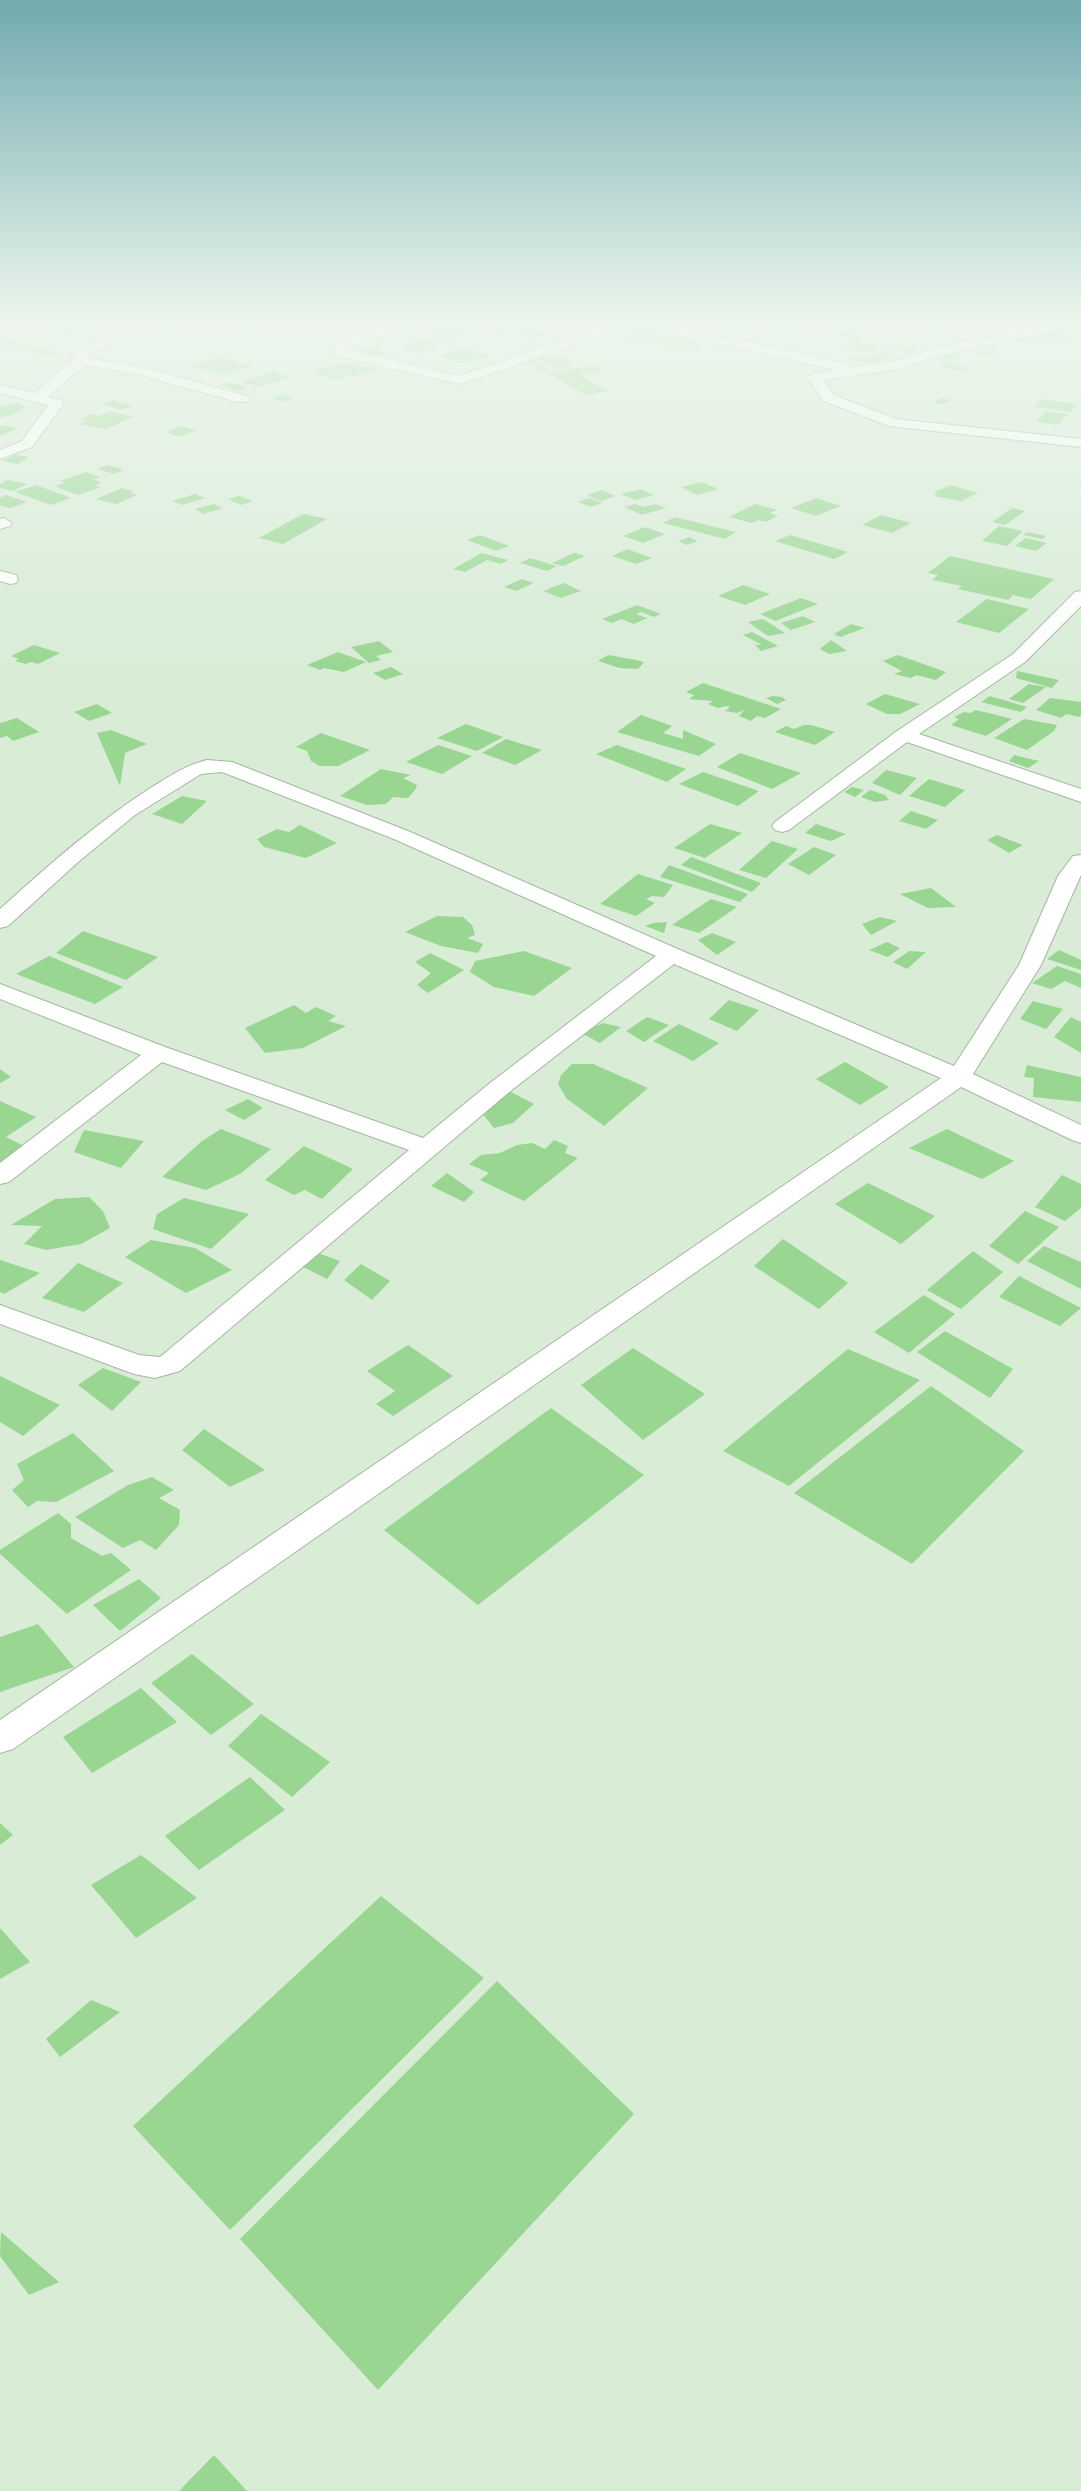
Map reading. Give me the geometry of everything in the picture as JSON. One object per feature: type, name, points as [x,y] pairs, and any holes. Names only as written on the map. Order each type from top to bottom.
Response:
[{"type":"street","points":[[0,455],[27,444],[32,437]]},
{"type":"street","points":[[1034,437],[1081,442]]},
{"type":"street","points":[[782,826],[904,735],[1019,658],[1081,596]]},
{"type":"street","points":[[904,735],[1081,796]]},
{"type":"street","points":[[0,921],[69,858],[128,811],[194,770],[216,765],[225,766],[401,835],[672,955],[959,1077],[1081,1135]]},
{"type":"street","points":[[0,1739],[959,1077],[1030,965],[1069,876],[1081,862]]},
{"type":"street","points":[[0,1314],[134,1364],[155,1368],[170,1364],[499,1088],[672,955]]},
{"type":"street","points":[[0,991],[159,1053],[427,1148]]},
{"type":"street","points":[[0,1176],[159,1053]]},
{"type":"building","points":[[15,455],[29,457],[18,464],[3,461]]},
{"type":"building","points":[[108,465],[124,470],[114,474],[98,469]]},
{"type":"building","points":[[86,472],[100,477],[93,480],[101,482],[95,485],[101,487],[78,495],[54,486],[65,483],[60,481]]},
{"type":"building","points":[[8,480],[27,484],[13,491],[0,488],[0,484]]},
{"type":"building","points":[[702,482],[718,489],[697,495],[681,487]]},
{"type":"building","points":[[36,485],[71,498],[51,505],[15,492]]},
{"type":"building","points":[[950,485],[978,493],[961,501],[934,496],[938,494],[933,493]]},
{"type":"building","points":[[122,488],[137,495],[116,504],[96,499]]},
{"type":"building","points":[[641,489],[654,495],[635,500],[621,494]]},
{"type":"building","points":[[602,490],[616,496],[601,501],[587,495]]},
{"type":"building","points":[[195,494],[205,498],[182,505],[172,501]]},
{"type":"building","points":[[6,495],[27,502],[10,508],[0,505],[0,498]]},
{"type":"building","points":[[240,496],[253,501],[242,505],[228,499]]},
{"type":"building","points":[[590,498],[603,503],[591,507],[578,502]]},
{"type":"building","points":[[816,498],[841,506],[816,516],[791,508]]},
{"type":"building","points":[[214,504],[223,508],[204,514],[195,509]]},
{"type":"building","points":[[635,504],[643,507],[655,504],[666,508],[642,515],[624,507]]},
{"type":"building","points":[[755,504],[777,510],[770,513],[778,516],[766,522],[758,520],[752,523],[729,517]]},
{"type":"building","points":[[1012,508],[1025,511],[1005,525],[992,522]]},
{"type":"building","points":[[303,514],[327,519],[283,544],[259,538]]},
{"type":"building","points":[[881,515],[911,523],[892,533],[862,525]]},
{"type":"building","points":[[675,517],[736,532],[725,539],[663,523]]},
{"type":"building","points":[[999,526],[1023,531],[1007,546],[982,541]]},
{"type":"building","points":[[645,527],[665,534],[643,543],[623,536]]},
{"type":"building","points":[[1027,532],[1046,536],[1042,539],[1023,535]]},
{"type":"building","points":[[480,535],[509,546],[496,551],[467,540]]},
{"type":"building","points":[[790,535],[848,552],[834,559],[775,541]]},
{"type":"building","points":[[689,537],[698,541],[687,545],[678,541]]},
{"type":"building","points":[[1026,538],[1047,543],[1036,551],[1015,546]]},
{"type":"building","points":[[627,549],[652,558],[636,564],[612,556]]},
{"type":"building","points":[[482,553],[508,560],[501,564],[487,560],[465,572],[453,569]]},
{"type":"building","points":[[574,553],[585,556],[563,566],[552,563]]},
{"type":"building","points":[[950,556],[1054,579],[1031,599],[1013,595],[1008,600],[958,589],[962,586],[932,580],[938,575],[928,573]]},
{"type":"building","points":[[530,558],[557,566],[547,571],[520,563]]},
{"type":"building","points":[[522,579],[534,583],[516,591],[504,587]]},
{"type":"building","points":[[564,583],[581,591],[561,598],[543,591]]},
{"type":"building","points":[[743,585],[770,594],[745,605],[718,596]]},
{"type":"building","points":[[801,598],[818,604],[775,621],[760,614]]},
{"type":"building","points":[[987,599],[1029,609],[999,633],[956,622]]},
{"type":"building","points":[[637,605],[661,614],[654,617],[641,612],[636,614],[647,618],[634,624],[621,619],[612,623],[602,619]]},
{"type":"building","points":[[803,616],[815,622],[791,630],[781,623]]},
{"type":"building","points":[[763,619],[785,633],[768,636],[748,622]]},
{"type":"building","points":[[851,624],[865,628],[840,637],[834,634]]},
{"type":"building","points":[[752,632],[778,646],[761,651],[755,645],[762,645],[743,635]]},
{"type":"building","points":[[831,640],[847,651],[829,654],[820,649]]},
{"type":"building","points":[[379,641],[393,652],[376,656],[381,660],[369,663],[351,647]]},
{"type":"building","points":[[34,645],[60,653],[38,664],[31,662],[26,664],[15,661],[19,659],[11,656]]},
{"type":"building","points":[[338,652],[366,662],[344,672],[324,668],[320,670],[307,665]]},
{"type":"building","points":[[608,655],[644,662],[638,669],[620,668],[598,661]]},
{"type":"building","points":[[898,655],[946,672],[936,680],[916,675],[911,678],[894,674],[902,671],[883,661]]},
{"type":"building","points":[[391,667],[403,674],[385,680],[373,673]]},
{"type":"building","points":[[1017,671],[1059,680],[1052,688],[1016,678]]},
{"type":"building","points":[[703,683],[781,709],[765,718],[757,716],[751,721],[739,716],[744,710],[737,713],[725,711],[730,707],[718,708],[708,704],[713,701],[689,699],[694,695],[686,692]]},
{"type":"building","points":[[1029,684],[1046,687],[1023,703],[1009,699]]},
{"type":"building","points":[[885,694],[920,704],[900,714],[887,714],[866,704]]},
{"type":"building","points":[[773,696],[782,697],[786,700],[777,704],[766,698]]},
{"type":"building","points":[[990,696],[1027,707],[1021,712],[981,702]]},
{"type":"building","points":[[1050,698],[1081,702],[1081,715],[1079,717],[1066,714],[1061,718],[1036,710]]},
{"type":"building","points":[[97,704],[112,713],[89,721],[74,712]]},
{"type":"building","points":[[975,710],[1012,719],[986,736],[951,725],[959,719],[954,717],[964,712],[971,713]]},
{"type":"building","points":[[641,715],[672,726],[663,733],[683,739],[683,730],[716,744],[699,756],[617,732]]},
{"type":"building","points":[[17,718],[39,732],[13,741],[7,736],[0,738],[0,723]]},
{"type":"building","points":[[1024,719],[1057,725],[1054,731],[1027,750],[994,738]]},
{"type":"building","points":[[466,724],[503,737],[477,751],[437,738]]},
{"type":"building","points":[[804,725],[811,725],[835,732],[815,745],[775,732],[786,726],[794,729]]},
{"type":"building","points":[[111,730],[147,744],[125,753],[120,786],[97,733]]},
{"type":"building","points":[[321,733],[370,750],[338,766],[320,766],[311,761],[307,751],[296,747]]},
{"type":"building","points":[[506,739],[542,750],[515,765],[482,753]]},
{"type":"building","points":[[438,745],[472,756],[442,774],[406,762]]},
{"type":"building","points":[[617,745],[686,769],[667,782],[596,754]]},
{"type":"building","points":[[740,753],[801,773],[772,789],[717,767]]},
{"type":"building","points":[[1014,755],[1039,761],[1028,768],[1009,761]]},
{"type":"building","points":[[381,769],[411,775],[403,778],[417,785],[415,790],[408,798],[393,797],[386,804],[367,805],[340,796]]},
{"type":"building","points":[[886,770],[917,778],[900,795],[872,783]]},
{"type":"building","points":[[703,772],[759,791],[738,806],[679,784]]},
{"type":"building","points":[[929,779],[965,790],[945,807],[909,796]]},
{"type":"building","points":[[852,787],[864,790],[855,797],[844,792]]},
{"type":"building","points":[[870,790],[885,795],[889,800],[875,802],[861,797]]},
{"type":"building","points":[[182,796],[207,801],[182,824],[152,814]]},
{"type":"building","points":[[911,811],[938,820],[926,829],[899,821]]},
{"type":"building","points":[[710,824],[742,833],[705,858],[674,848]]},
{"type":"building","points":[[816,824],[846,834],[831,841],[805,833]]},
{"type":"building","points":[[300,825],[337,843],[306,858],[264,847],[257,839],[277,829],[289,832]]},
{"type":"building","points":[[997,835],[1023,845],[1009,853],[987,840]]},
{"type":"building","points":[[772,841],[798,849],[766,878],[739,870]]},
{"type":"building","points":[[814,847],[836,855],[809,875],[788,864]]},
{"type":"building","points":[[691,857],[761,883],[752,892],[681,865]]},
{"type":"building","points":[[669,865],[748,894],[740,902],[660,877]]},
{"type":"building","points":[[638,874],[673,885],[664,897],[652,896],[646,899],[655,903],[636,916],[600,904]]},
{"type":"building","points":[[931,888],[956,907],[928,908],[900,894]]},
{"type":"building","points":[[711,899],[737,907],[699,933],[672,925]]},
{"type":"building","points":[[437,916],[463,917],[472,925],[475,935],[467,938],[483,944],[478,953],[441,946],[405,932]]},
{"type":"building","points":[[880,917],[897,921],[871,935],[862,924]]},
{"type":"building","points":[[667,922],[664,933],[645,926],[653,923]]},
{"type":"building","points":[[83,931],[158,957],[126,980],[56,953]]},
{"type":"building","points":[[712,933],[736,942],[717,955],[698,940]]},
{"type":"building","points":[[887,942],[900,948],[888,957],[869,950]]},
{"type":"building","points":[[1059,950],[1081,960],[1081,970],[1047,959]]},
{"type":"building","points":[[524,951],[572,968],[534,996],[494,987],[470,972],[475,961]]},
{"type":"building","points":[[909,951],[926,952],[907,969],[893,962]]},
{"type":"building","points":[[430,953],[464,970],[428,993],[417,985],[431,973],[415,962]]},
{"type":"building","points":[[49,956],[123,987],[95,1004],[16,974]]},
{"type":"building","points":[[1057,966],[1081,974],[1081,988],[1065,981],[1051,989],[1032,983]]},
{"type":"building","points":[[729,1000],[759,1010],[737,1031],[709,1019]]},
{"type":"building","points":[[1033,1001],[1063,1009],[1046,1029],[1020,1019]]},
{"type":"building","points":[[294,1005],[306,1013],[316,1007],[336,1016],[328,1021],[346,1026],[303,1048],[265,1053],[245,1028]]},
{"type":"building","points":[[647,1017],[669,1025],[644,1042],[626,1031]]},
{"type":"building","points":[[1071,1017],[1081,1022],[1081,1053],[1054,1037]]},
{"type":"building","points":[[603,1023],[621,1027],[600,1043],[581,1033]]},
{"type":"building","points":[[679,1024],[719,1043],[693,1061],[653,1041]]},
{"type":"building","points":[[845,1062],[889,1087],[860,1105],[816,1079]]},
{"type":"building","points":[[572,1064],[593,1064],[648,1088],[604,1126],[567,1099],[558,1084],[561,1075]]},
{"type":"building","points":[[1027,1065],[1081,1077],[1081,1102],[1033,1097],[1034,1078],[1024,1077]]},
{"type":"building","points":[[0,1069],[11,1077],[0,1083]]},
{"type":"building","points":[[507,1090],[534,1104],[513,1123],[494,1128],[482,1113]]},
{"type":"building","points":[[248,1099],[263,1108],[244,1120],[225,1110]]},
{"type":"building","points":[[0,1101],[36,1117],[6,1137],[24,1146],[0,1163]]},
{"type":"building","points":[[221,1129],[271,1149],[240,1174],[206,1190],[162,1177],[202,1141]]},
{"type":"building","points":[[947,1129],[1014,1161],[982,1179],[909,1148]]},
{"type":"building","points":[[84,1130],[144,1141],[121,1168],[74,1152]]},
{"type":"building","points":[[554,1140],[568,1146],[565,1153],[578,1158],[524,1201],[480,1180],[489,1173],[469,1164],[481,1155],[500,1153],[517,1145],[532,1143],[545,1149]]},
{"type":"building","points":[[304,1146],[353,1169],[322,1199],[305,1190],[294,1195],[265,1180]]},
{"type":"building","points":[[447,1173],[474,1192],[464,1202],[431,1186]]},
{"type":"building","points":[[1062,1175],[1081,1184],[1081,1208],[1065,1221],[1035,1207]]},
{"type":"building","points":[[868,1183],[935,1216],[901,1244],[835,1204]]},
{"type":"building","points":[[89,1197],[103,1211],[110,1228],[81,1244],[46,1250],[24,1244],[42,1226],[11,1225],[55,1199]]},
{"type":"building","points":[[184,1198],[249,1214],[211,1249],[153,1229],[157,1214]]},
{"type":"building","points":[[1025,1211],[1059,1227],[1018,1264],[989,1246]]},
{"type":"building","points":[[783,1239],[848,1283],[819,1309],[754,1266]]},
{"type":"building","points":[[151,1240],[195,1248],[232,1270],[186,1293],[125,1257]]},
{"type":"building","points":[[1044,1246],[1081,1262],[1081,1289],[1027,1261]]},
{"type":"building","points":[[973,1251],[1003,1272],[961,1309],[927,1290]]},
{"type":"building","points":[[318,1253],[340,1261],[327,1279],[299,1265]]},
{"type":"building","points":[[0,1260],[40,1273],[4,1294],[0,1292]]},
{"type":"building","points":[[78,1263],[123,1283],[84,1312],[42,1298]]},
{"type":"building","points":[[361,1264],[390,1281],[372,1300],[344,1280]]},
{"type":"building","points":[[1019,1276],[1081,1308],[1060,1326],[999,1297]]},
{"type":"building","points":[[924,1295],[955,1314],[909,1353],[874,1332]]},
{"type":"building","points":[[945,1331],[1013,1369],[990,1398],[917,1352]]},
{"type":"building","points":[[408,1345],[453,1376],[393,1416],[376,1404],[395,1391],[367,1371]]},
{"type":"building","points":[[633,1348],[705,1394],[643,1440],[581,1385]]},
{"type":"building","points":[[848,1349],[920,1380],[789,1486],[723,1451]]},
{"type":"building","points":[[103,1368],[141,1382],[112,1411],[78,1385]]},
{"type":"building","points":[[0,1376],[60,1405],[23,1436],[0,1422]]},
{"type":"building","points":[[931,1386],[1024,1451],[912,1564],[794,1493]]},
{"type":"building","points":[[551,1408],[644,1475],[478,1605],[384,1530]]},
{"type":"building","points":[[204,1429],[265,1470],[230,1487],[182,1450]]},
{"type":"building","points":[[73,1433],[114,1471],[56,1502],[37,1501],[28,1507],[12,1490],[24,1480],[17,1464]]},
{"type":"building","points":[[152,1477],[174,1490],[159,1498],[180,1510],[179,1525],[156,1550],[140,1540],[123,1548],[75,1517],[128,1485]]},
{"type":"building","points":[[58,1513],[71,1524],[71,1538],[102,1556],[111,1553],[131,1570],[67,1614],[0,1554],[0,1550]]},
{"type":"building","points":[[139,1579],[161,1598],[120,1631],[93,1605]]},
{"type":"building","points":[[38,1624],[74,1667],[0,1692],[0,1637]]},
{"type":"building","points":[[192,1654],[254,1704],[211,1735],[151,1683]]},
{"type":"building","points":[[141,1688],[177,1722],[92,1773],[63,1737]]},
{"type":"building","points":[[261,1714],[330,1762],[292,1797],[228,1746]]},
{"type":"building","points":[[250,1777],[285,1810],[199,1870],[165,1836]]},
{"type":"building","points":[[0,1823],[13,1835],[0,1845]]},
{"type":"building","points":[[141,1855],[197,1898],[136,1938],[91,1885]]},
{"type":"building","points":[[381,1896],[484,1978],[230,2230],[133,2126]]},
{"type":"building","points":[[0,1928],[30,1962],[0,1979]]},
{"type":"building","points":[[497,1981],[634,2114],[378,2390],[240,2239]]},
{"type":"building","points":[[91,2000],[120,2012],[60,2057],[46,2039]]},
{"type":"building","points":[[1,2232],[59,2282],[29,2295],[0,2256]]},
{"type":"building","points":[[214,2455],[247,2491],[179,2491]]}]
